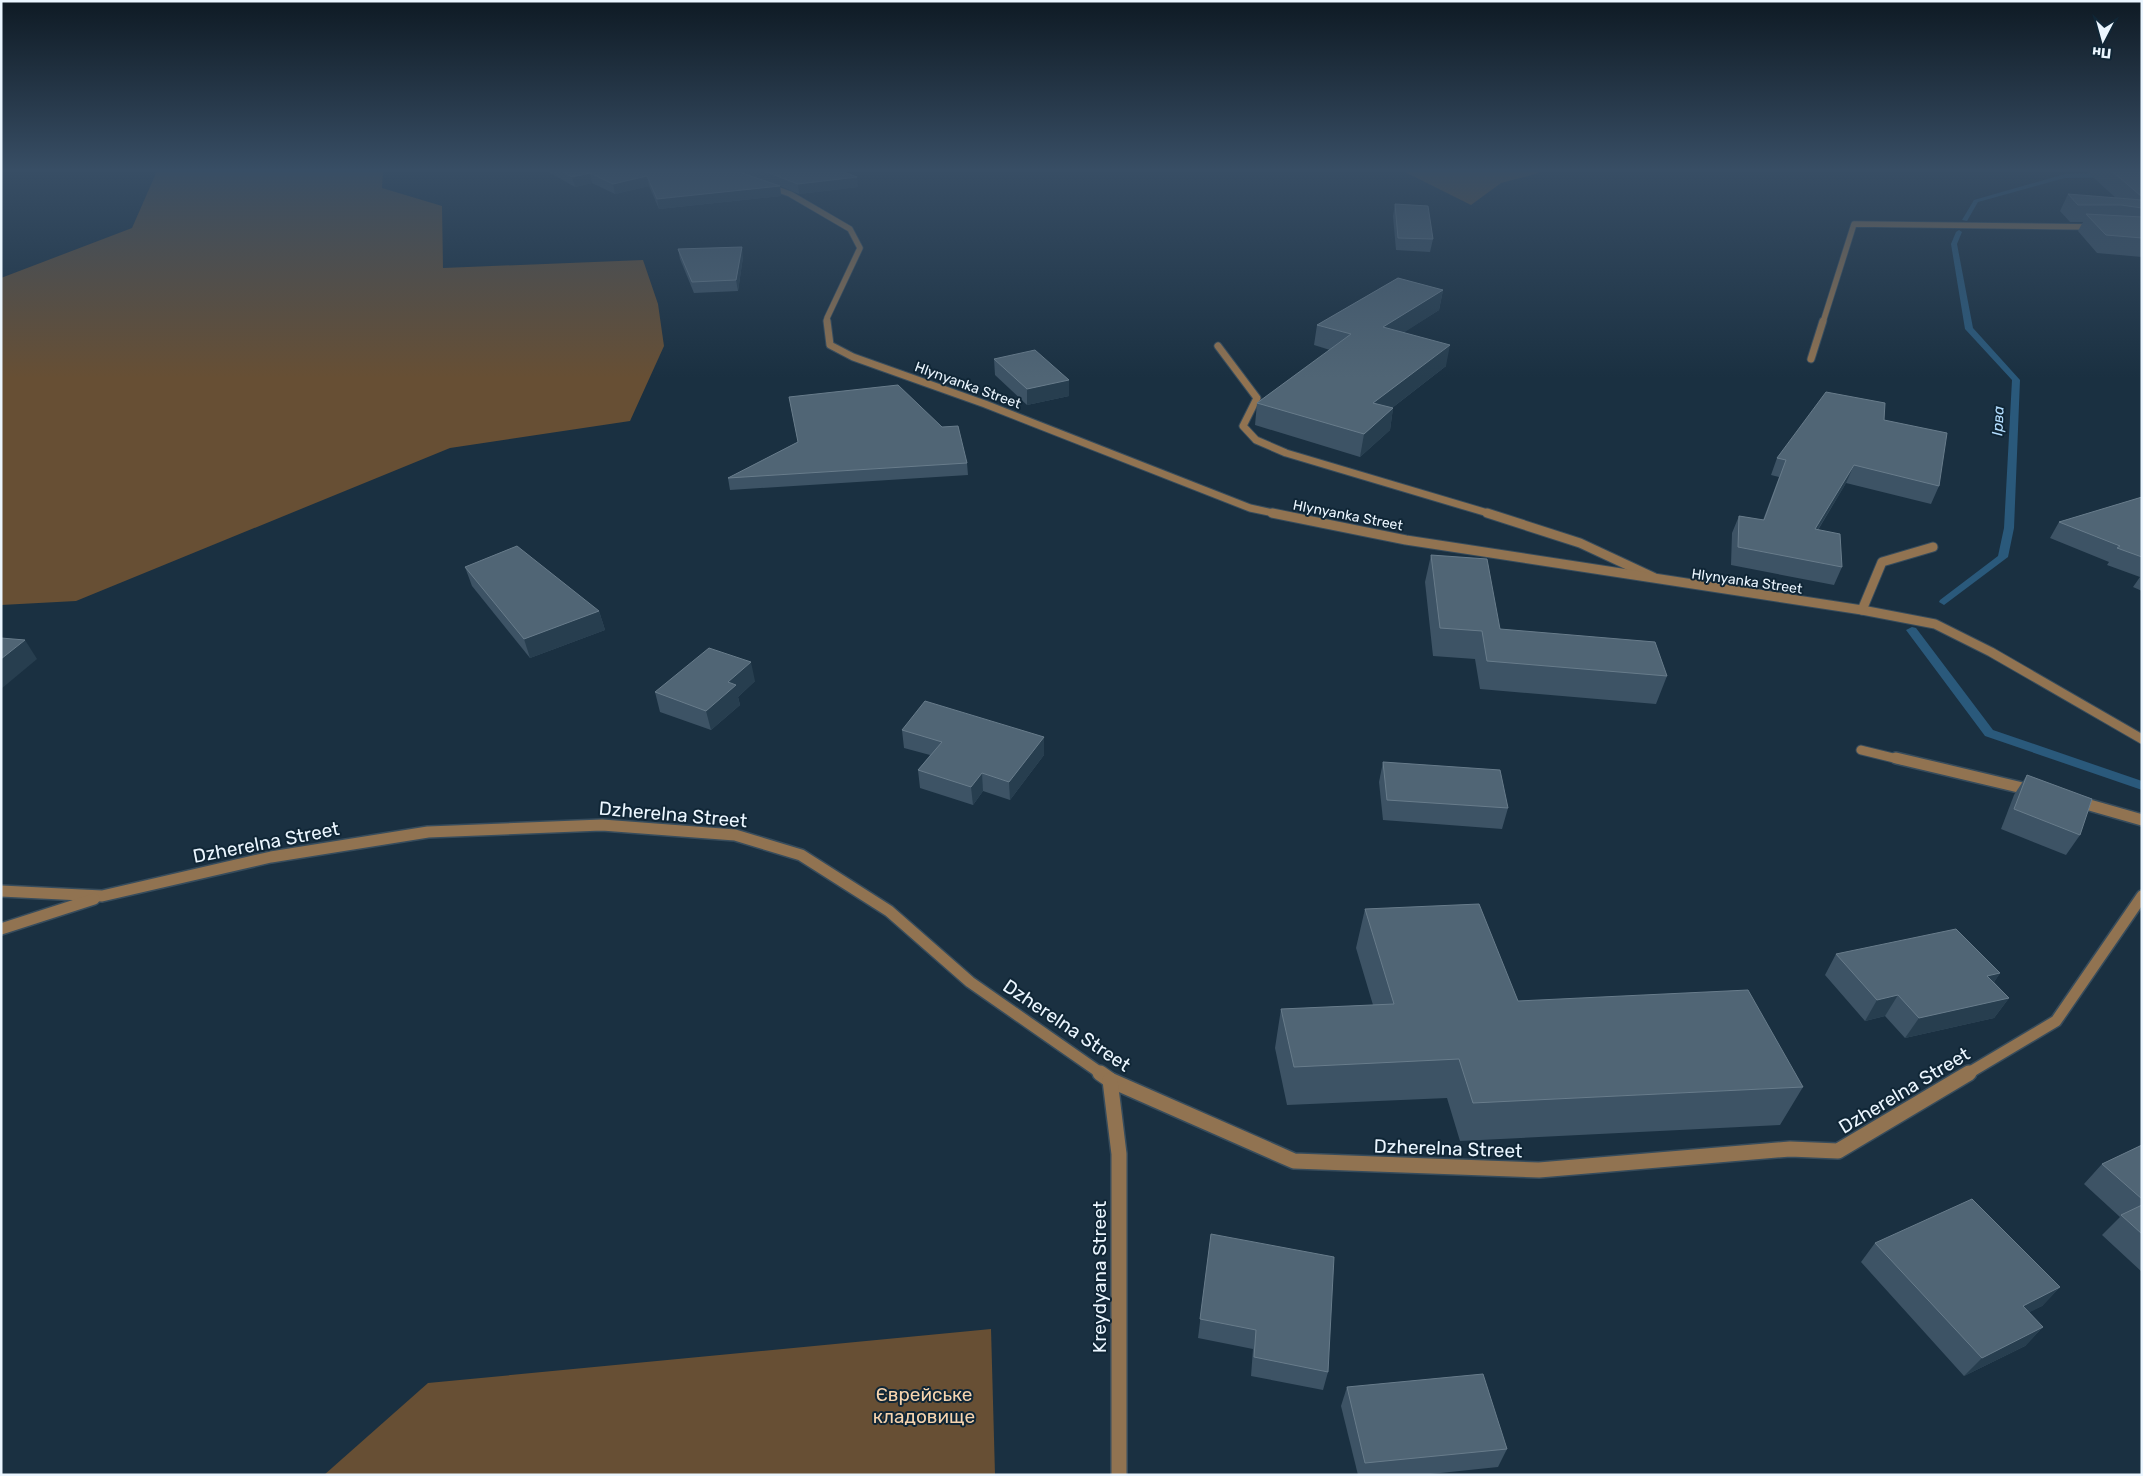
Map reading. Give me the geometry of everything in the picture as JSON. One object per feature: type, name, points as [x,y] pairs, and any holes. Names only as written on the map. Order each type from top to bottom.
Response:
[{"type":"street","name":"Hlynyanka Street","points":[[856,240],[860,248],[827,318],[830,346],[853,357],[985,404],[1250,508],[1406,540],[1862,610],[1935,624],[1991,652],[2142,739]]},
{"type":"street","points":[[1812,360],[1849,240]]},
{"type":"street","points":[[1218,346],[1257,398],[1243,426],[1256,440],[1286,453],[1452,501],[1580,543],[1660,580]]},
{"type":"street","points":[[1862,610],[1882,562],[1933,547]]},
{"type":"street","points":[[1861,750],[2044,793]]},
{"type":"street","points":[[2072,800],[2142,820]]},
{"type":"street","name":"Dzherelna Street","points":[[1,891],[102,896],[271,857],[428,832],[602,825],[735,835],[801,855],[889,911],[970,982],[1110,1080],[1294,1161],[1539,1170],[1790,1149],[1838,1151],[2056,1021],[2142,896]]},
{"type":"street","points":[[1,929],[102,896]]},
{"type":"street","name":"Kreydyana Street","points":[[1110,1080],[1119,1154],[1120,1475]]},
{"type":"green space","points":[[101,240],[443,240],[443,268],[643,260],[658,304],[664,346],[630,421],[450,448],[76,601],[1,605],[1,278]]},
{"type":"green space","name":"Єврейське кладовище","points":[[991,1329],[995,1475],[324,1475],[428,1383]]},
{"type":"building","points":[[742,247],[736,280],[692,282],[678,249]]},
{"type":"building","points":[[1398,278],[1443,290],[1383,327],[1450,345],[1373,403],[1393,408],[1364,434],[1257,403],[1351,334],[1317,325]]},
{"type":"building","points":[[1035,350],[1069,380],[1027,389],[994,359]]},
{"type":"building","points":[[898,385],[942,427],[958,426],[967,463],[728,478],[798,442],[789,397]]},
{"type":"building","points":[[1826,392],[1885,403],[1884,420],[1947,433],[1939,486],[1854,465],[1815,529],[1840,534],[1842,567],[1738,547],[1739,516],[1764,520],[1786,460],[1777,458]]},
{"type":"building","points":[[2142,497],[2142,557],[2117,548],[2120,546],[2059,522]]},
{"type":"building","points":[[517,546],[599,611],[524,639],[465,567]]},
{"type":"building","points":[[1431,555],[1487,559],[1500,629],[1655,642],[1667,676],[1487,661],[1482,631],[1440,628]]},
{"type":"building","points":[[1,638],[25,640],[1,659]]},
{"type":"building","points":[[709,648],[751,662],[728,682],[736,685],[706,711],[655,692]]},
{"type":"building","points":[[925,701],[1044,737],[1009,782],[982,773],[971,787],[918,770],[942,742],[902,730]]},
{"type":"building","points":[[1383,762],[1500,770],[1508,808],[1387,800]]},
{"type":"building","points":[[2027,775],[2092,799],[2080,835],[2014,809]]},
{"type":"building","points":[[1479,904],[1518,1001],[1748,990],[1803,1087],[1473,1103],[1459,1059],[1294,1067],[1281,1009],[1394,1004],[1365,909]]},
{"type":"building","points":[[1956,929],[2000,973],[1987,976],[2009,998],[1919,1018],[1898,995],[1877,1000],[1836,954]]},
{"type":"building","points":[[2142,1145],[2142,1199],[2102,1164]]},
{"type":"building","points":[[1972,1199],[2060,1287],[2023,1306],[2043,1327],[1982,1358],[1875,1243]]},
{"type":"building","points":[[2142,1205],[2142,1234],[2121,1215]]},
{"type":"building","points":[[1211,1234],[1334,1257],[1328,1372],[1254,1357],[1256,1330],[1200,1319]]},
{"type":"building","points":[[1483,1374],[1507,1449],[1365,1463],[1347,1387]]},
{"type":"waterway","name":"Ірва","points":[[1944,602],[2003,557],[2009,528],[2016,380],[1969,329],[1954,244],[1956,240]]},
{"type":"waterway","name":"Ірва","points":[[1912,630],[1989,733],[2142,786]]}]
